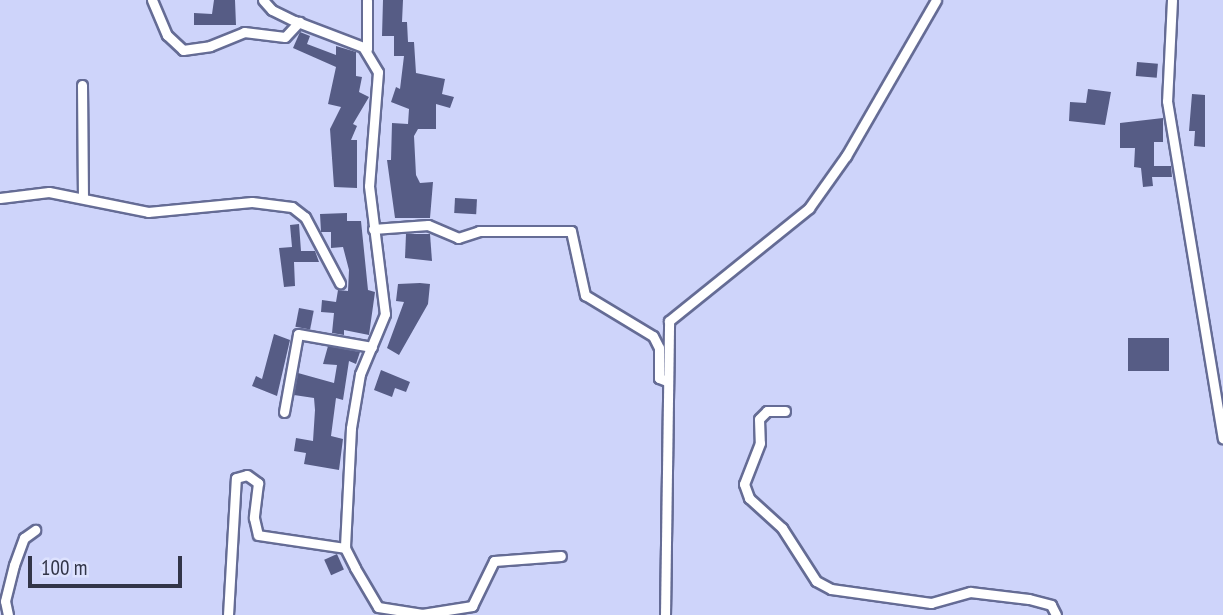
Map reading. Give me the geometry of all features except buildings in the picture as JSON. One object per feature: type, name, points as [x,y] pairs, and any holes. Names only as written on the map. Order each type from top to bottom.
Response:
[{"type":"street","points":[[152,0],[167,35],[183,50],[210,46],[244,32],[285,37],[299,22]]},
{"type":"street","points":[[263,0],[272,10],[367,49]]},
{"type":"street","points":[[367,0],[367,49],[378,72],[369,163],[373,229],[384,276],[385,314],[356,388],[351,428],[345,548],[381,612],[412,615],[468,608],[475,603],[494,561],[561,556]]},
{"type":"street","points":[[664,615],[669,321],[809,208],[846,156],[936,0]]},
{"type":"street","points":[[1172,0],[1167,101],[1223,438]]},
{"type":"street","points":[[82,85],[83,196]]},
{"type":"street","points":[[0,198],[22,193],[83,196],[114,208],[148,212],[252,202],[292,207],[312,227],[340,283]]},
{"type":"street","points":[[373,229],[428,225],[458,238],[479,231],[571,231],[585,295],[653,336],[659,348],[659,377],[667,381]]},
{"type":"street","points":[[284,412],[298,334],[372,347]]},
{"type":"street","points":[[785,411],[767,411],[759,419],[760,443],[744,484],[749,498],[782,528],[816,581],[831,589],[931,604],[970,592],[1029,599],[1051,605],[1056,615]]},
{"type":"street","points":[[228,615],[236,478],[247,474],[258,483],[254,527],[258,535],[345,548]]},
{"type":"street","points":[[8,615],[5,601],[14,565],[24,538],[35,530]]}]
